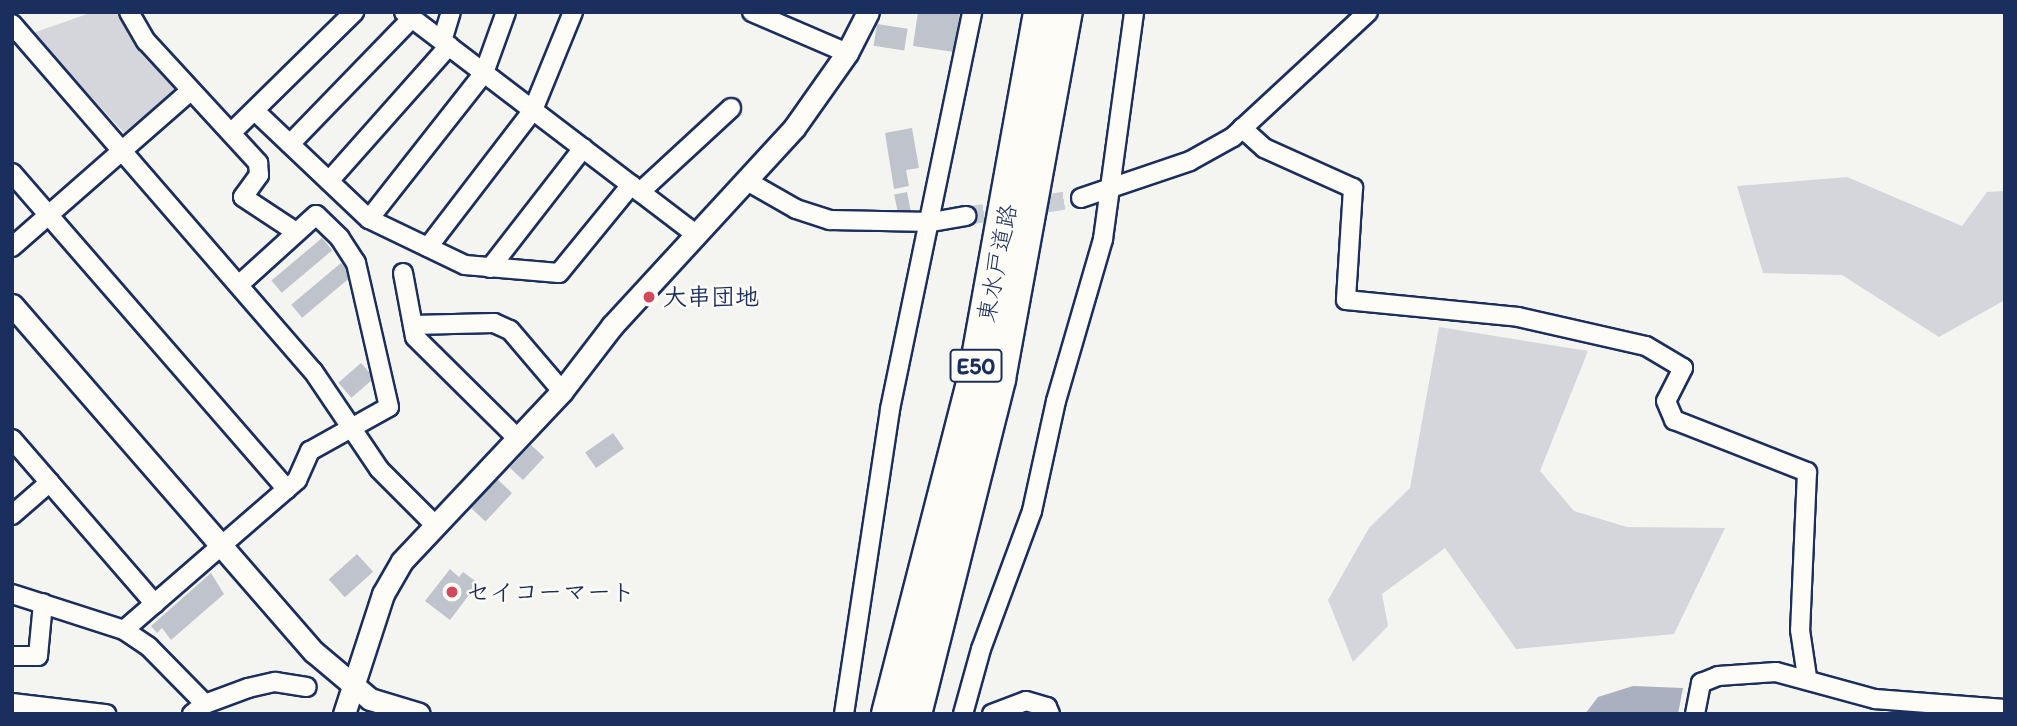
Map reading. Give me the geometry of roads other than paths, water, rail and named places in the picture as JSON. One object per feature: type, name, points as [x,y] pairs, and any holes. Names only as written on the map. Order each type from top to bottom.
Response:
[{"type":"highway","name":"東水戸道路","points":[[888,714],[975,374],[1040,12]]},
{"type":"highway","name":"東水戸道路","points":[[915,714],[999,379],[1066,12]]},
{"type":"street","points":[[129,12],[146,41],[258,163],[259,175],[243,197],[296,232]]},
{"type":"street","points":[[231,133],[354,12]]},
{"type":"street","points":[[329,181],[445,44],[451,12]]},
{"type":"street","points":[[369,219],[484,73],[506,12]]},
{"type":"street","points":[[428,247],[533,110],[573,12]]},
{"type":"street","points":[[752,12],[847,53]]},
{"type":"street","points":[[344,714],[383,594],[402,561],[562,391],[612,326],[747,181],[808,110],[847,53],[868,12]]},
{"type":"street","points":[[844,714],[890,409],[932,222],[972,12]]},
{"type":"street","points":[[963,714],[981,649],[1032,511],[1056,401],[1103,239],[1135,12]]},
{"type":"street","points":[[1081,198],[1110,191],[1190,161],[1242,128],[1368,12]]},
{"type":"street","points":[[290,144],[408,15],[696,235]]},
{"type":"street","points":[[12,24],[313,371],[379,469],[434,524]]},
{"type":"street","points":[[12,247],[190,91]]},
{"type":"street","points":[[255,111],[369,219],[465,265],[559,273],[636,189],[731,108]]},
{"type":"street","points":[[1242,128],[1264,148],[1353,188],[1346,300],[1518,317],[1646,346],[1682,368],[1666,401],[1674,420],[1808,472],[1800,630],[1807,677]]},
{"type":"street","points":[[490,268],[583,148]]},
{"type":"street","points":[[12,173],[287,489]]},
{"type":"street","points":[[747,181],[796,209],[830,220],[932,222],[966,216]]},
{"type":"street","points":[[124,630],[297,480],[310,451],[389,407],[365,291],[356,264],[340,238],[316,215],[240,284]]},
{"type":"street","points":[[403,273],[415,337],[518,439]]},
{"type":"street","points":[[12,305],[314,652],[370,699],[419,714]]},
{"type":"street","points":[[413,325],[494,323],[510,330],[562,391]]},
{"type":"street","points":[[12,439],[155,604]]},
{"type":"street","points":[[12,515],[50,482]]},
{"type":"street","points":[[12,594],[124,630],[149,647],[198,709],[275,682],[307,687]]},
{"type":"street","points":[[12,656],[38,656],[43,603]]},
{"type":"street","points":[[1695,714],[1701,683],[1718,676],[1776,672],[1807,677],[1875,699],[2005,709]]},
{"type":"street","points":[[992,714],[1026,701],[1047,707],[1050,714]]},
{"type":"street","points":[[12,703],[106,714]]},
{"type":"water","points":[[1633,686],[1683,688],[1678,714],[1585,714],[1598,697]]},
{"type":"tunnel","points":[[966,216],[1081,198]]},
{"type":"place","name":"大串団地","points":[[649,297]]},
{"type":"place","name":"セイコーマート","points":[[452,592]]}]
